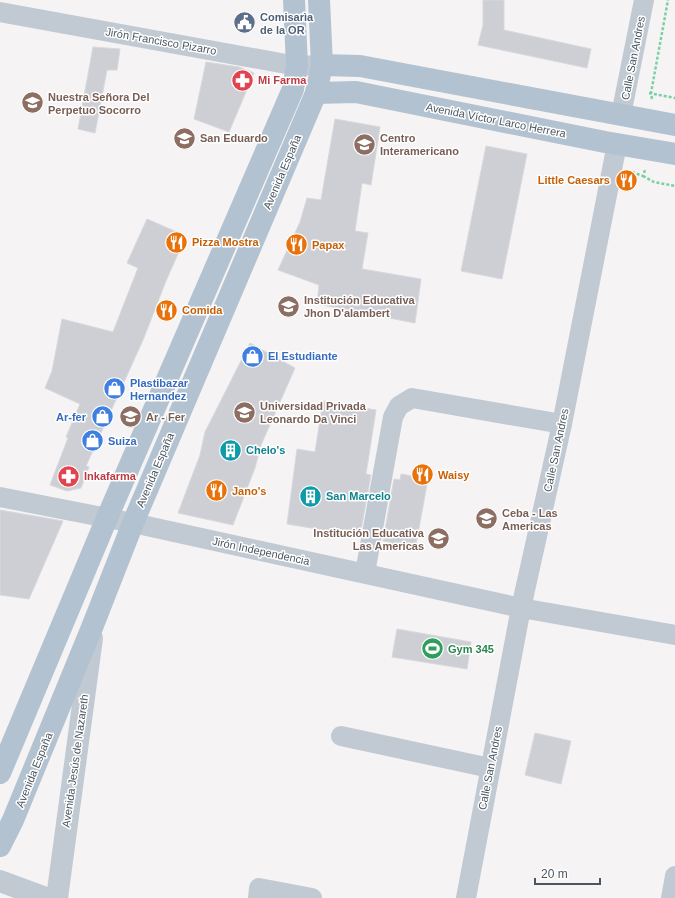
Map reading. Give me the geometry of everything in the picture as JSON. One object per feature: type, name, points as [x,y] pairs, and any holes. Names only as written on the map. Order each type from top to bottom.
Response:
[{"type":"main road","name":"Avenida España","points":[[0,773],[106,518],[293,89],[297,66],[294,0]]},
{"type":"main road","name":"Avenida España","points":[[0,846],[13,820],[133,523],[316,93],[322,65],[319,0]]},
{"type":"main road","points":[[322,65],[360,66],[665,123]]},
{"type":"main road","name":"Avenida Víctor Larco Herrera","points":[[316,93],[356,92],[617,144],[675,154]]},
{"type":"street","name":"Calle San Andres","points":[[621,115],[644,0]]},
{"type":"street","name":"Jirón Francisco Pizarro","points":[[0,12],[297,66],[322,65]]},
{"type":"street","name":"Calle San Andres","points":[[466,898],[521,608],[562,424],[617,144]]},
{"type":"street","points":[[365,574],[392,417],[399,406],[412,398],[562,424]]},
{"type":"street","name":"Jirón Independencia","points":[[0,497],[133,523],[521,608],[675,635]]},
{"type":"street","name":"Avenida Jesús de Nazareth","points":[[57,898],[93,624]]},
{"type":"street","points":[[341,736],[490,768]]},
{"type":"street","points":[[671,898],[675,876]]},
{"type":"street","points":[[0,881],[46,898]]},
{"type":"street","points":[[258,898],[259,888],[312,898]]},
{"type":"path","points":[[665,123],[651,93],[668,0]]},
{"type":"path","points":[[651,93],[675,98]]},
{"type":"path","points":[[643,176],[654,182],[675,186]]},
{"type":"building","points":[[483,0],[504,0],[504,30],[591,49],[587,68],[478,45],[483,25]]},
{"type":"building","points":[[93,47],[120,49],[117,70],[107,70],[95,133],[78,129]]},
{"type":"building","points":[[206,62],[239,67],[254,73],[229,132],[194,119]]},
{"type":"building","points":[[335,119],[380,127],[371,185],[362,183],[355,231],[368,233],[362,269],[421,279],[415,323],[317,304],[319,285],[278,270],[300,222],[307,198],[321,200]]},
{"type":"building","points":[[486,146],[527,154],[502,279],[461,271]]},
{"type":"building","points":[[147,219],[186,236],[166,281],[143,340],[86,466],[89,467],[81,488],[67,491],[50,485],[68,438],[66,437],[80,404],[45,388],[52,371],[62,319],[113,332],[138,268],[127,263]]},
{"type":"building","points":[[250,343],[295,368],[261,445],[255,468],[233,525],[178,513],[200,455],[205,432]]},
{"type":"building","points":[[323,401],[376,410],[366,474],[371,475],[360,536],[287,524],[297,449],[315,452]]},
{"type":"building","points":[[401,474],[428,479],[415,550],[388,546],[389,542],[383,541],[394,479],[400,480]]},
{"type":"building","points":[[0,510],[63,521],[29,599],[0,595]]},
{"type":"building","name":"Gym 345","points":[[397,629],[471,642],[467,669],[392,657]]},
{"type":"building","points":[[535,733],[571,741],[561,784],[525,775]]},
{"type":"place","name":"Comisarìa de la OR","points":[[244,23]]},
{"type":"place","name":"Mi Farma","points":[[243,80]]},
{"type":"place","name":"Nuestra Señora Del Perpetuo Socorro","points":[[32,103]]},
{"type":"place","name":"San Eduardo","points":[[184,138]]},
{"type":"place","name":"Centro Interamericano","points":[[364,144]]},
{"type":"place","name":"Little Caesars","points":[[626,180]]},
{"type":"place","name":"Pizza Mostra","points":[[176,242]]},
{"type":"place","name":"Papax","points":[[297,245]]},
{"type":"place","name":"Institución Educativa Jhon D'alambert","points":[[288,306]]},
{"type":"place","name":"Comida","points":[[167,310]]},
{"type":"place","name":"El Estudiante","points":[[253,356]]},
{"type":"place","name":"Plastibazar Hernandez","points":[[114,389]]},
{"type":"place","name":"Universidad Privada Leonardo Da Vinci","points":[[245,412]]},
{"type":"place","name":"Ar-fer","points":[[102,417]]},
{"type":"place","name":"Ar - Fer","points":[[130,417]]},
{"type":"place","name":"Suiza","points":[[93,441]]},
{"type":"place","name":"Chelo's","points":[[230,450]]},
{"type":"place","name":"Waisy","points":[[422,475]]},
{"type":"place","name":"Inkafarma","points":[[69,476]]},
{"type":"place","name":"Jano's","points":[[216,491]]},
{"type":"place","name":"San Marcelo","points":[[310,496]]},
{"type":"place","name":"Ceba - Las Americas","points":[[487,519]]},
{"type":"place","name":"Institución Educativa Las Americas","points":[[439,539]]},
{"type":"place","name":"Gym 345","points":[[432,649]]}]
